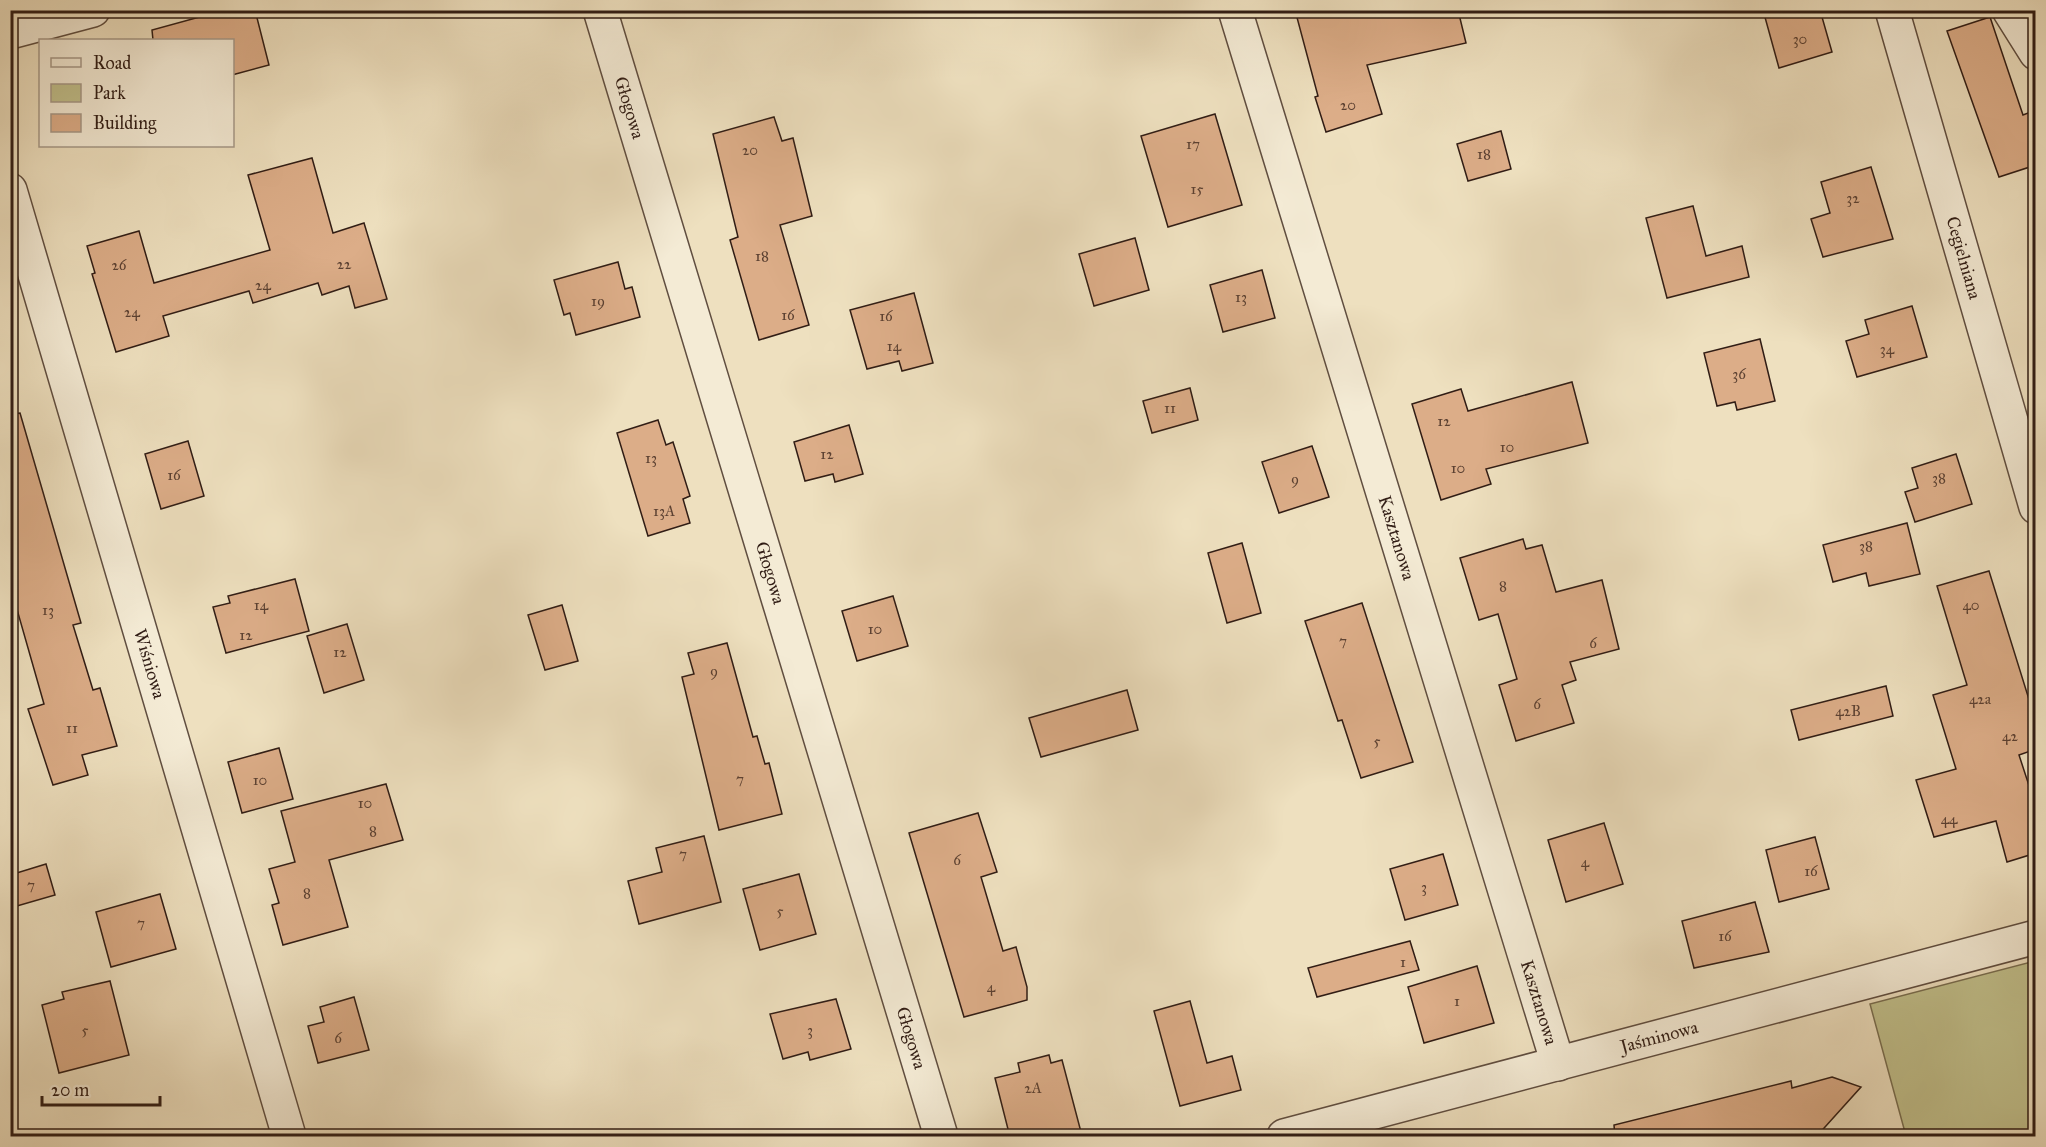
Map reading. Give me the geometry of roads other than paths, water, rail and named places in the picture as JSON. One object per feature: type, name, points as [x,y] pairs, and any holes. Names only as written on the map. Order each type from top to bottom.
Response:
[{"type":"street","points":[[10,32],[93,10]]},
{"type":"street","name":"Głogowa","points":[[600,10],[941,1137]]},
{"type":"street","name":"Kasztanowa","points":[[1235,10],[1558,1064]]},
{"type":"street","name":"Cegielniana","points":[[1892,10],[2036,507]]},
{"type":"street","points":[[2009,10],[2036,52]]},
{"type":"street","name":"Wiśniowa","points":[[10,190],[289,1137]]},
{"type":"street","name":"Jaśminowa","points":[[1284,1137],[2036,938]]}]
